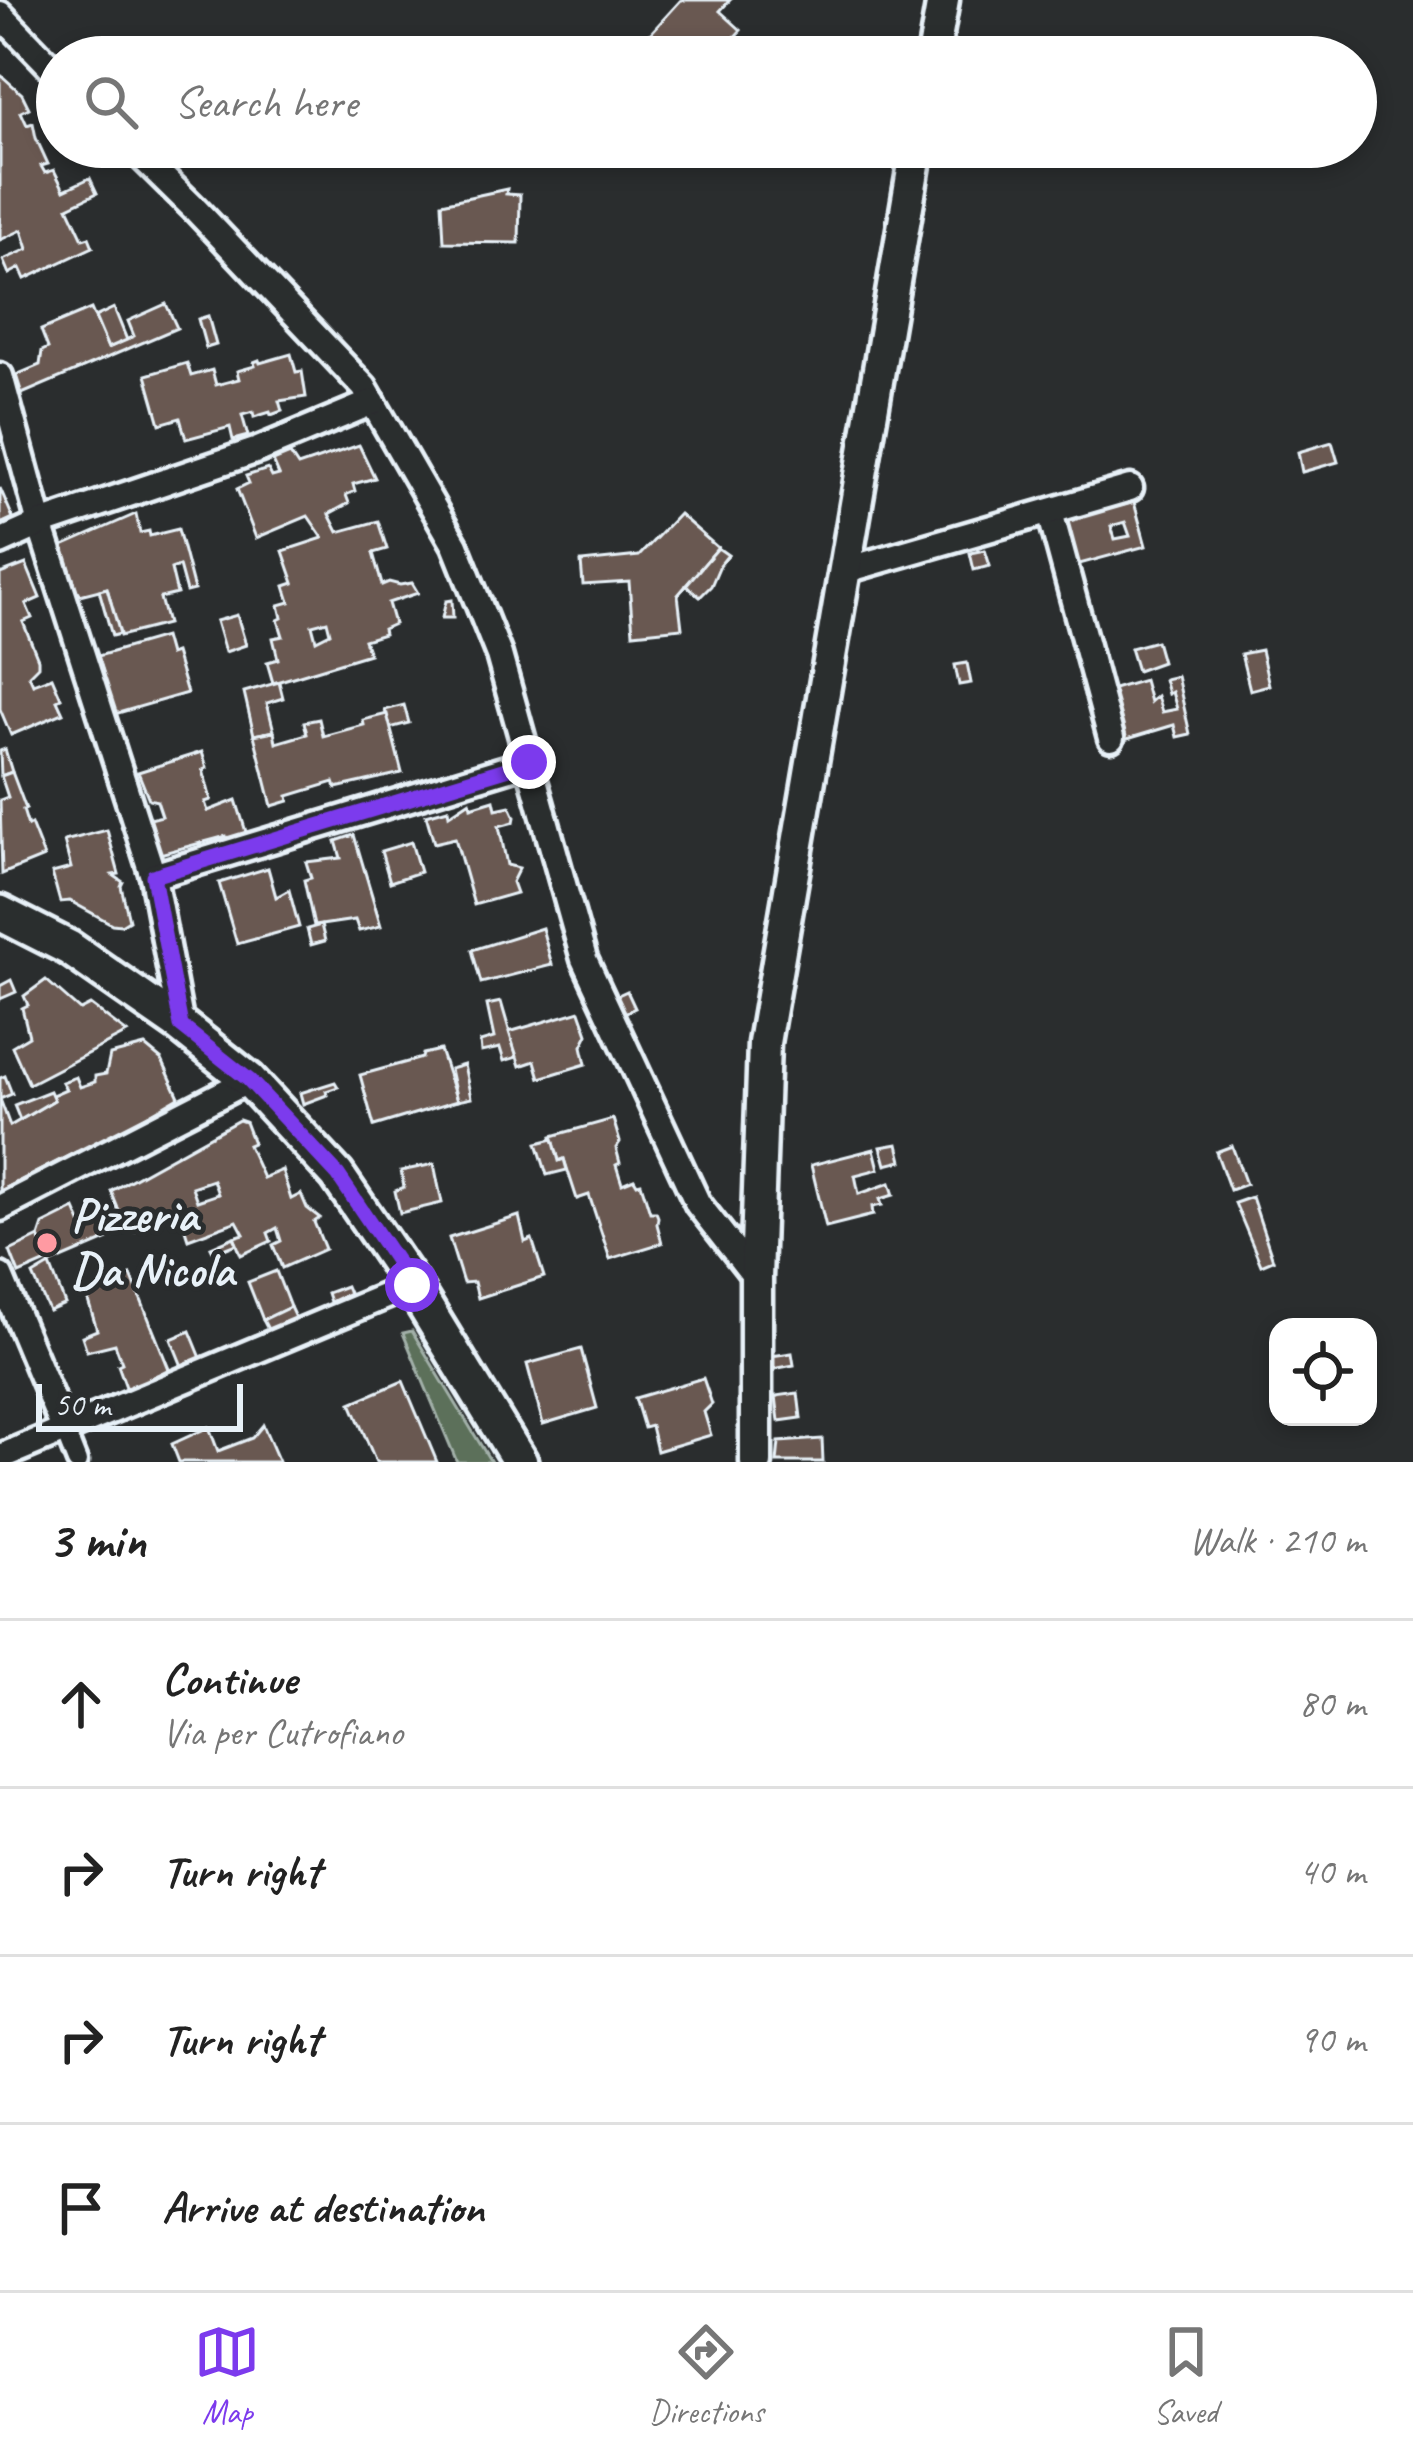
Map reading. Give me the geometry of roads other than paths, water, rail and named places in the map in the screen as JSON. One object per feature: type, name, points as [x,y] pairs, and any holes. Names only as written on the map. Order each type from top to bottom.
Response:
[{"type":"main road","points":[[0,914],[69,948],[249,1080],[338,1175],[520,1462]]},
{"type":"street","points":[[936,36],[940,2]]},
{"type":"street","points":[[0,14],[36,51]]},
{"type":"street","points":[[153,168],[364,387],[455,545],[499,655],[584,959],[698,1204],[756,1278]]},
{"type":"street","points":[[755,1462],[764,1043],[913,168]]},
{"type":"street","points":[[0,376],[40,524],[153,876],[181,1026]]},
{"type":"street","points":[[0,542],[258,450],[373,402]]},
{"type":"street","points":[[843,572],[1130,488]]},
{"type":"street","points":[[1050,512],[1111,738]]},
{"type":"street","points":[[153,876],[529,762]]},
{"type":"street","points":[[0,1208],[249,1080]]},
{"type":"street","points":[[0,1276],[77,1462]]},
{"type":"street","points":[[0,1457],[412,1285]]},
{"type":"place","name":"Pizzeria Da Nicola","points":[[47,1243]]}]
